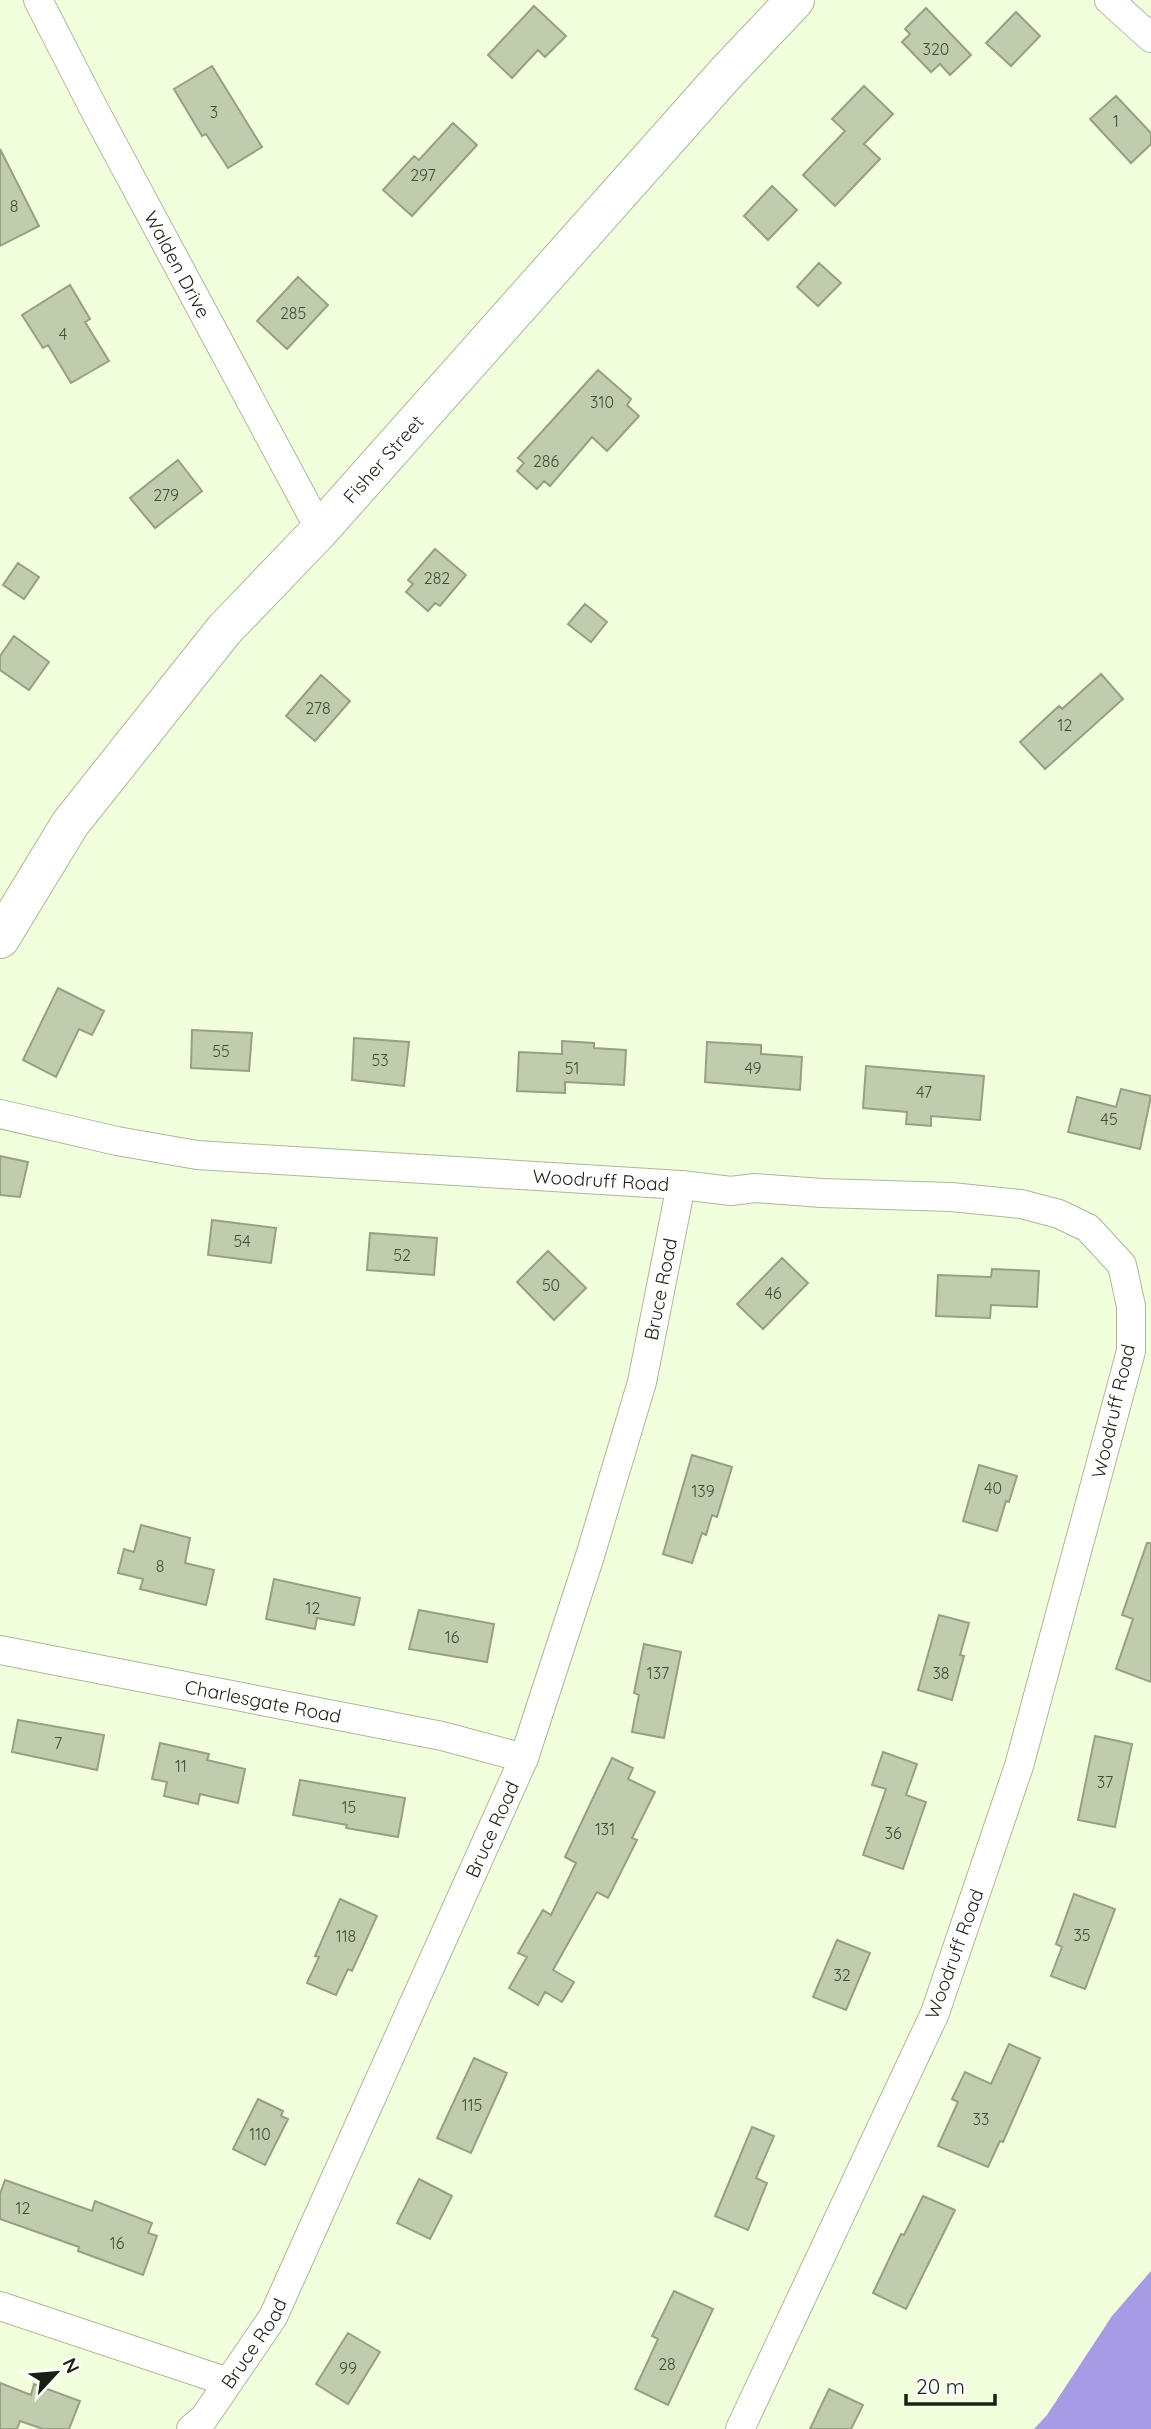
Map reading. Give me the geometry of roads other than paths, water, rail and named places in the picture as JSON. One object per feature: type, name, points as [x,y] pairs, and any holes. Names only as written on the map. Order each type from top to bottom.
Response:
[{"type":"main road","name":"Fisher Street","points":[[0,939],[70,824],[224,630],[320,530],[716,83],[795,0]]},
{"type":"street","name":"Walden Drive","points":[[38,0],[94,111],[320,530]]},
{"type":"street","points":[[1109,0],[1151,37]]},
{"type":"street","name":"Woodruff Road","points":[[0,1114],[197,1155],[681,1185],[731,1191],[755,1188],[822,1194],[951,1197],[1021,1204],[1059,1214],[1088,1228],[1122,1265],[1131,1306],[1131,1351],[1019,1766],[940,2000],[740,2429]]},
{"type":"street","name":"Bruce Road","points":[[191,2429],[204,2418],[273,2317],[524,1758],[590,1556],[642,1382],[681,1185]]},
{"type":"street","name":"Charlesgate Road","points":[[0,1650],[442,1736],[524,1758]]},
{"type":"street","points":[[0,2306],[228,2382]]}]
